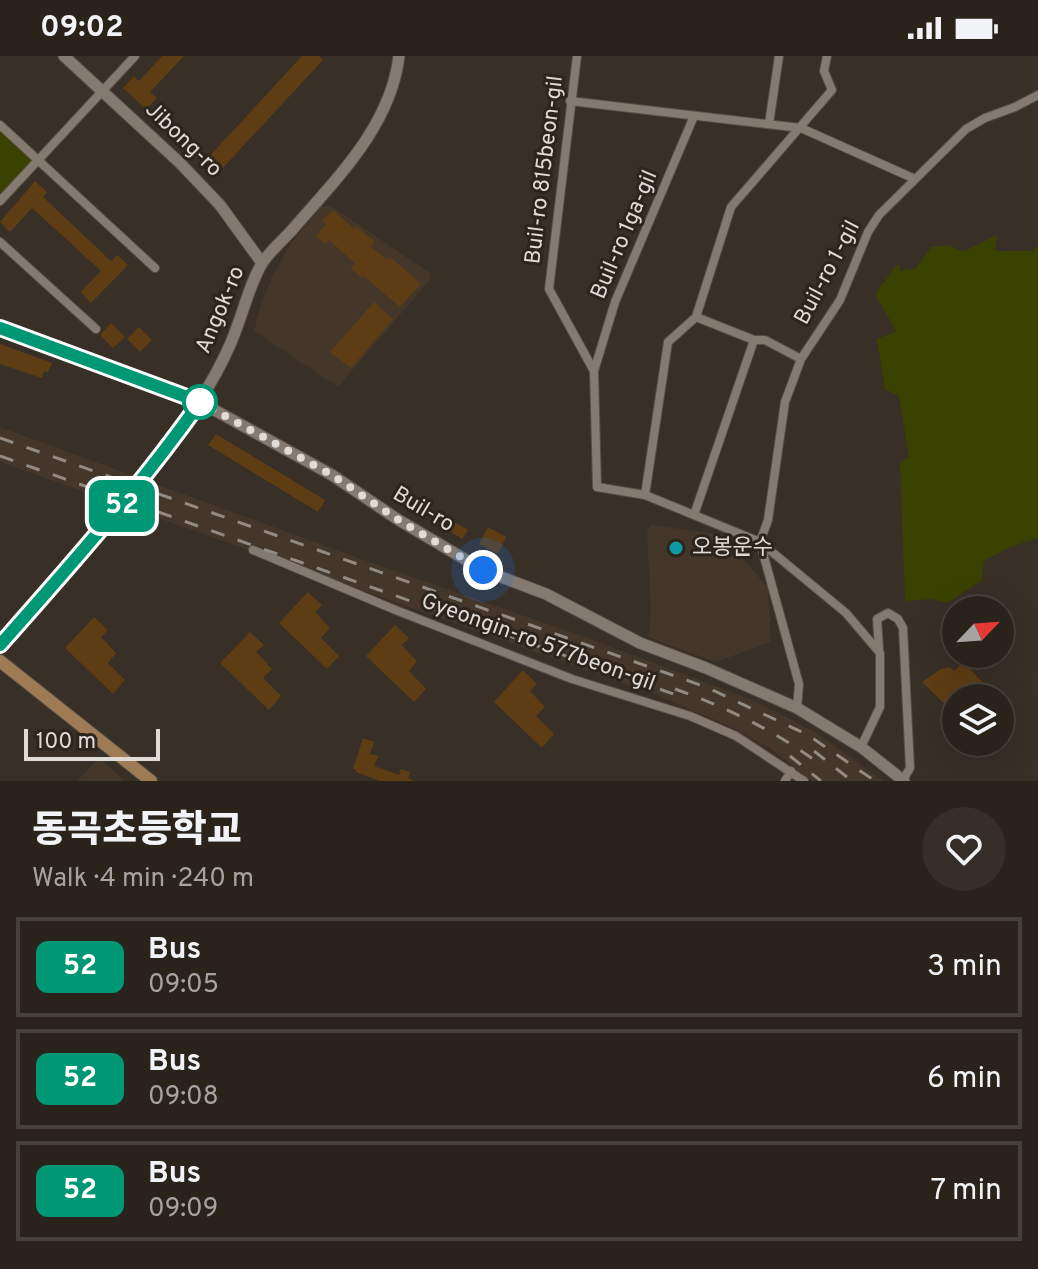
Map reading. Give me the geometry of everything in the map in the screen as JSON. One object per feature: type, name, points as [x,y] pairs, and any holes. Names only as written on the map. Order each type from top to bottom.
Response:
[{"type":"main road","points":[[0,661],[151,781]]},
{"type":"street","name":"Jibong-ro","points":[[64,56],[152,136],[220,205],[262,263]]},
{"type":"street","points":[[0,201],[135,56]]},
{"type":"street","name":"Angok-ro","points":[[0,645],[155,466],[200,402],[229,347],[262,263],[346,167],[372,131],[397,76],[399,56]]},
{"type":"street","name":"Buil-ro 815beon-gil","points":[[549,289],[577,56]]},
{"type":"street","points":[[769,124],[779,56]]},
{"type":"street","points":[[645,495],[668,342],[696,317],[731,207],[832,90],[824,71],[827,56]]},
{"type":"street","name":"Buil-ro 1-gil","points":[[760,542],[768,520],[781,417],[801,359],[840,300],[868,232],[879,215],[966,129],[1038,95]]},
{"type":"street","points":[[570,101],[801,128],[915,179]]},
{"type":"street","name":"Buil-ro 1ga-gil","points":[[694,116],[615,302],[594,371],[597,487],[645,495],[760,542]]},
{"type":"street","points":[[0,125],[155,268]]},
{"type":"street","points":[[0,242],[96,329]]},
{"type":"street","name":"Buil-ro 1ga-gil","points":[[549,289],[594,371]]},
{"type":"street","points":[[696,317],[754,340],[765,340],[801,359]]},
{"type":"street","name":"Buil-ro","points":[[0,328],[200,402],[332,475],[397,519],[483,570],[546,594],[640,643],[797,708],[861,747],[904,781]]},
{"type":"street","points":[[694,515],[754,340]]},
{"type":"street","points":[[760,542],[846,613],[880,653]]},
{"type":"street","points":[[760,542],[799,684],[797,708]]},
{"type":"street","name":"Gyeongin-ro 577beon-gil","points":[[253,550],[572,679],[690,716],[736,736],[804,781]]},
{"type":"street","points":[[861,747],[880,707],[877,619],[888,613],[898,619],[903,628],[910,768],[904,781]]},
{"type":"street","points":[[785,781],[791,771]]},
{"type":"shaded area","points":[[322,206],[331,206],[430,273],[429,281],[338,387],[254,331],[273,275],[291,243]]},
{"type":"shaded area","points":[[0,427],[755,701],[815,732],[884,781],[812,781],[771,749],[736,729],[657,695],[0,462]]},
{"type":"shaded area","points":[[651,525],[724,535],[768,588],[771,642],[716,662],[648,637],[651,614],[647,532]]},
{"type":"shaded area","points":[[99,758],[125,781],[77,781]]},
{"type":"green space","points":[[0,125],[38,160],[0,201]]},
{"type":"green space","points":[[997,235],[995,251],[1032,251],[1038,245],[1038,538],[984,561],[981,581],[958,596],[942,596],[942,602],[932,599],[905,601],[900,462],[909,457],[899,396],[885,389],[877,339],[896,331],[875,294],[899,262],[900,271],[916,268],[931,247],[948,245],[963,252]]},
{"type":"building","points":[[162,56],[184,56],[150,92],[157,98],[146,109],[123,88],[134,76],[139,81]]},
{"type":"building","points":[[302,56],[319,56],[323,60],[220,171],[207,159]]},
{"type":"building","points":[[35,181],[47,192],[43,197],[111,261],[117,255],[128,265],[91,303],[81,292],[101,271],[32,208],[10,232],[0,222]]},
{"type":"building","points":[[333,210],[375,242],[371,247],[387,260],[390,257],[421,284],[400,307],[351,268],[355,263],[329,240],[325,244],[316,236],[326,224],[322,221]]},
{"type":"building","points":[[374,302],[393,319],[351,368],[330,352]]},
{"type":"building","points":[[111,323],[125,337],[113,348],[100,335]]},
{"type":"building","points":[[139,327],[152,340],[140,352],[127,339]]},
{"type":"building","points":[[0,344],[52,363],[48,372],[44,371],[42,378],[0,364]]},
{"type":"building","points":[[216,434],[325,500],[318,512],[208,445]]},
{"type":"building","points":[[439,513],[468,530],[462,539],[434,521]]},
{"type":"building","points":[[488,527],[506,537],[498,554],[479,544]]},
{"type":"building","points":[[308,592],[322,605],[315,612],[330,628],[321,638],[339,656],[327,669],[279,623]]},
{"type":"building","points":[[94,617],[108,630],[101,637],[116,653],[108,663],[125,680],[113,694],[65,648]]},
{"type":"building","points":[[395,625],[409,638],[402,645],[417,661],[409,671],[426,689],[414,702],[366,656]]},
{"type":"building","points":[[250,632],[264,645],[256,652],[272,669],[263,678],[281,696],[269,710],[220,663]]},
{"type":"building","points":[[951,668],[954,671],[970,668],[984,684],[942,684],[942,701],[922,682],[941,669]]},
{"type":"building","points":[[523,670],[537,684],[530,691],[545,707],[536,716],[554,734],[542,748],[494,702]]},
{"type":"building","points":[[363,738],[374,742],[370,754],[378,756],[374,766],[399,775],[401,769],[410,772],[408,778],[414,781],[380,781],[356,772],[353,769]]},
{"type":"railway","points":[[0,438],[706,687],[808,735],[875,781]]},
{"type":"railway","points":[[0,456],[682,697]]},
{"type":"railway","points":[[675,689],[750,721],[820,764]]},
{"type":"railway","points":[[814,751],[852,781]]},
{"type":"railway","points":[[790,756],[821,781]]},
{"type":"bus line","name":"52","points":[[0,328],[200,402],[155,466],[0,645]]},
{"type":"place","name":"오봉운수","points":[[676,548]]},
{"type":"route","points":[[200,402],[332,475],[397,519],[483,570]]}]
